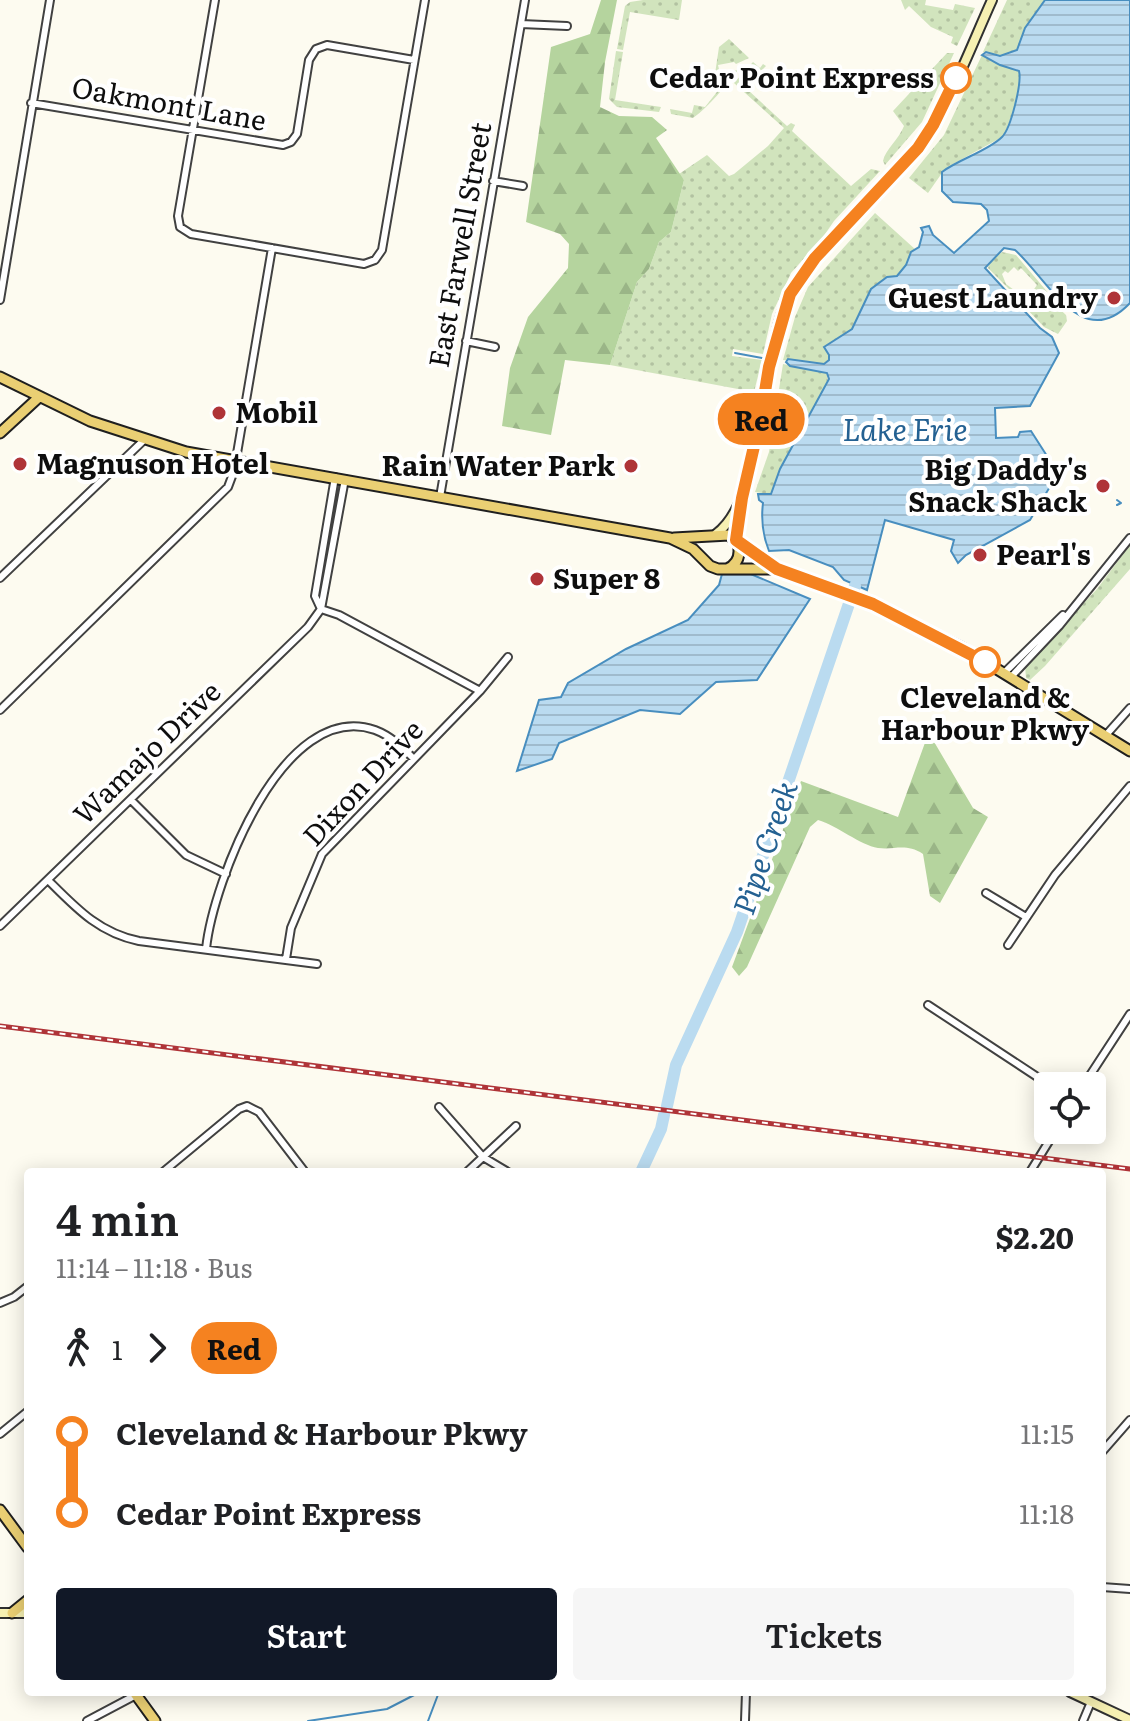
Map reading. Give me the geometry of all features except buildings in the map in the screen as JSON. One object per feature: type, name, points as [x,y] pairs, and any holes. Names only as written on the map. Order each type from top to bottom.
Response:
[{"type":"main road","points":[[727,569],[737,561],[740,553],[737,542],[742,498],[772,353],[790,294],[815,258],[918,148],[933,125],[992,0]]},
{"type":"main road","points":[[0,377],[90,421],[186,452],[670,538],[729,535],[777,569],[873,604],[961,647],[1130,751]]},
{"type":"main road","points":[[0,433],[38,398]]},
{"type":"main road","points":[[705,559],[704,546],[729,522],[742,498]]},
{"type":"main road","points":[[670,538],[693,549],[714,568],[777,569]]},
{"type":"main road","points":[[0,1510],[24,1542]]},
{"type":"main road","points":[[12,1613],[24,1603]]},
{"type":"main road","points":[[0,1613],[24,1613]]},
{"type":"main road","points":[[136,1696],[155,1721]]},
{"type":"main road","points":[[1078,1696],[1130,1720]]},
{"type":"street","points":[[0,300],[50,0]]},
{"type":"street","points":[[215,0],[178,216],[180,227],[191,234],[362,263],[373,261],[382,250],[425,0]]},
{"type":"street","name":"East Farwell Street","points":[[440,497],[525,0]]},
{"type":"street","points":[[521,24],[567,26]]},
{"type":"street","name":"Oakmont Lane","points":[[31,103],[276,145],[289,143],[297,134],[309,60],[313,51],[321,46],[414,60]]},
{"type":"street","points":[[493,181],[523,186]]},
{"type":"street","points":[[0,710],[215,502],[230,483],[272,248]]},
{"type":"street","points":[[466,341],[495,347]]},
{"type":"street","points":[[0,578],[144,440]]},
{"type":"street","points":[[340,478],[321,609],[339,615],[480,691]]},
{"type":"street","points":[[1008,675],[1059,626],[1130,538]]},
{"type":"street","name":"Wamajo Drive","points":[[0,926],[308,627],[321,609]]},
{"type":"street","name":"Dixon Drive","points":[[286,959],[291,928],[320,857],[480,691],[508,657]]},
{"type":"street","points":[[1106,735],[1130,708]]},
{"type":"street","points":[[206,949],[213,906],[259,801],[284,768],[314,739],[339,728],[371,729],[393,739],[414,759]]},
{"type":"street","points":[[1008,945],[1055,875],[1130,786]]},
{"type":"street","points":[[131,800],[186,855],[226,874]]},
{"type":"street","points":[[48,880],[88,919],[112,933],[139,941],[317,964]]},
{"type":"street","points":[[986,893],[1026,917]]},
{"type":"street","points":[[928,1005],[1034,1075]]},
{"type":"street","points":[[1092,1072],[1130,1014]]},
{"type":"street","points":[[168,1168],[239,1109],[247,1106],[257,1110],[302,1168]]},
{"type":"street","points":[[439,1107],[483,1157],[501,1168]]},
{"type":"street","points":[[471,1168],[516,1126]]},
{"type":"street","points":[[1032,1168],[1047,1144]]},
{"type":"street","points":[[0,1303],[24,1289]]},
{"type":"street","points":[[0,1434],[24,1414]]},
{"type":"street","points":[[1106,1447],[1130,1420]]},
{"type":"street","points":[[1106,1587],[1130,1589]]},
{"type":"street","points":[[87,1721],[131,1696]]},
{"type":"street","points":[[745,1721],[746,1696]]},
{"type":"street","points":[[1083,1721],[1091,1702]]},
{"type":"green space","points":[[601,0],[617,0],[600,107],[619,116],[652,117],[667,130],[656,138],[684,180],[671,232],[659,242],[649,269],[637,282],[610,365],[565,360],[551,435],[502,426],[510,368],[528,317],[568,268],[569,244],[560,234],[526,222],[551,47],[590,34]]},
{"type":"green space","points":[[643,0],[682,0],[679,20],[630,12],[623,50],[617,49],[625,6]]},
{"type":"green space","points":[[901,0],[926,0],[925,5],[953,10],[955,4],[975,8],[957,46],[951,43],[953,37],[931,27],[909,6],[905,10]]},
{"type":"green space","points":[[1007,0],[1045,0],[1025,28],[1017,50],[1000,56],[983,52]]},
{"type":"green space","points":[[729,39],[749,58],[736,64],[718,65],[720,74],[738,70],[711,102],[693,118],[671,114],[670,109],[692,113],[694,105],[705,107],[724,83],[718,77],[701,72],[715,74],[719,47]]},
{"type":"green space","points":[[616,51],[623,52],[615,100],[661,107],[659,112],[617,107],[609,99]]},
{"type":"green space","points":[[947,53],[954,53],[922,122],[885,165],[884,157],[904,126],[893,111]]},
{"type":"green space","points":[[982,55],[1019,71],[1018,96],[1004,136],[953,164],[942,173],[928,193],[909,178],[944,135]]},
{"type":"green space","points":[[753,62],[760,68],[763,64],[766,66],[752,80],[748,90],[787,126],[791,123],[795,125],[792,131],[851,186],[871,169],[880,171],[791,273],[772,314],[763,354],[733,349],[732,356],[762,360],[754,392],[610,365],[637,282],[649,269],[659,242],[671,232],[684,180],[679,174],[707,155],[729,176],[734,174],[768,146],[784,128],[734,83]]},
{"type":"green space","points":[[875,213],[916,250],[897,276],[887,277],[866,299],[852,329],[824,347],[829,360],[824,364],[783,360],[795,317],[808,287]]},
{"type":"green space","points":[[1002,252],[1016,255],[1069,312],[1065,312],[1046,294],[1032,292],[1037,285],[1021,268],[1018,271],[1014,267],[1002,274],[1006,284],[1018,293],[1017,297],[988,268],[990,262]]},
{"type":"green space","points":[[1027,291],[1034,296],[1045,295],[1066,315],[1067,321],[1058,334],[1044,327],[1022,304],[1021,301],[1028,297]]},
{"type":"green space","points":[[783,364],[827,373],[828,383],[796,437],[771,494],[755,492],[769,452]]},
{"type":"green space","points":[[1130,545],[1130,569],[1045,666],[1030,680],[1026,678],[1025,666],[1097,589]]},
{"type":"green space","points":[[926,740],[933,740],[973,808],[988,817],[940,903],[930,896],[923,854],[906,848],[871,846],[818,820],[810,827],[747,967],[739,976],[732,967],[801,781],[898,817]]},
{"type":"water","name":"Lake Erie","points":[[1045,0],[1130,0],[1130,303],[1113,317],[1096,320],[1081,316],[1053,293],[1015,250],[1004,248],[985,268],[1052,337],[1059,353],[1030,406],[995,408],[996,438],[1018,437],[1020,432],[1031,431],[1056,470],[1054,480],[1030,520],[966,555],[958,563],[951,551],[954,540],[885,520],[867,590],[844,580],[833,567],[789,550],[769,551],[763,527],[763,503],[758,494],[771,494],[780,469],[829,379],[827,373],[790,366],[786,362],[788,359],[824,364],[829,360],[824,347],[852,329],[871,289],[887,277],[897,276],[906,265],[911,252],[919,247],[923,232],[921,228],[929,226],[933,235],[954,253],[989,221],[987,210],[981,204],[953,202],[942,191],[942,172],[989,147],[1005,132],[1017,95],[1019,71],[982,55],[986,52],[1000,56],[1017,50],[1025,28]]},
{"type":"water","points":[[746,572],[810,599],[757,680],[716,682],[680,714],[640,710],[559,743],[552,759],[517,771],[539,700],[561,697],[568,683],[626,649],[688,620],[719,585],[722,574]]},
{"type":"waterway","points":[[735,353],[762,358]]},
{"type":"waterway","points":[[1117,500],[1121,503],[1117,505]]},
{"type":"waterway","name":"Pipe Creek","points":[[667,1106],[676,1065],[737,932],[855,586]]},
{"type":"waterway","name":"Pipe Creek","points":[[643,1168],[661,1129],[664,1115]]},
{"type":"waterway","name":"Pipe Creek","points":[[308,1721],[387,1709],[412,1696]]},
{"type":"waterway","points":[[428,1721],[437,1696]]},
{"type":"railway","points":[[0,1026],[1130,1169]]},
{"type":"bus line","name":"Red","points":[[956,78],[918,148],[815,258],[790,294],[769,367],[736,540],[777,569],[873,604],[985,662]]},
{"type":"place","name":"Cedar Point Express","points":[[956,78]]},
{"type":"place","name":"Guest Laundry","points":[[1114,298]]},
{"type":"place","name":"Mobil","points":[[219,413]]},
{"type":"place","name":"Magnuson Hotel","points":[[20,464]]},
{"type":"place","name":"Rain Water Park","points":[[631,466]]},
{"type":"place","name":"Big Daddy's Snack Shack","points":[[1103,486]]},
{"type":"place","name":"Pearl's","points":[[980,555]]},
{"type":"place","name":"Super 8","points":[[537,579]]},
{"type":"place","name":"Cleveland & Harbour Pkwy","points":[[985,662]]}]
